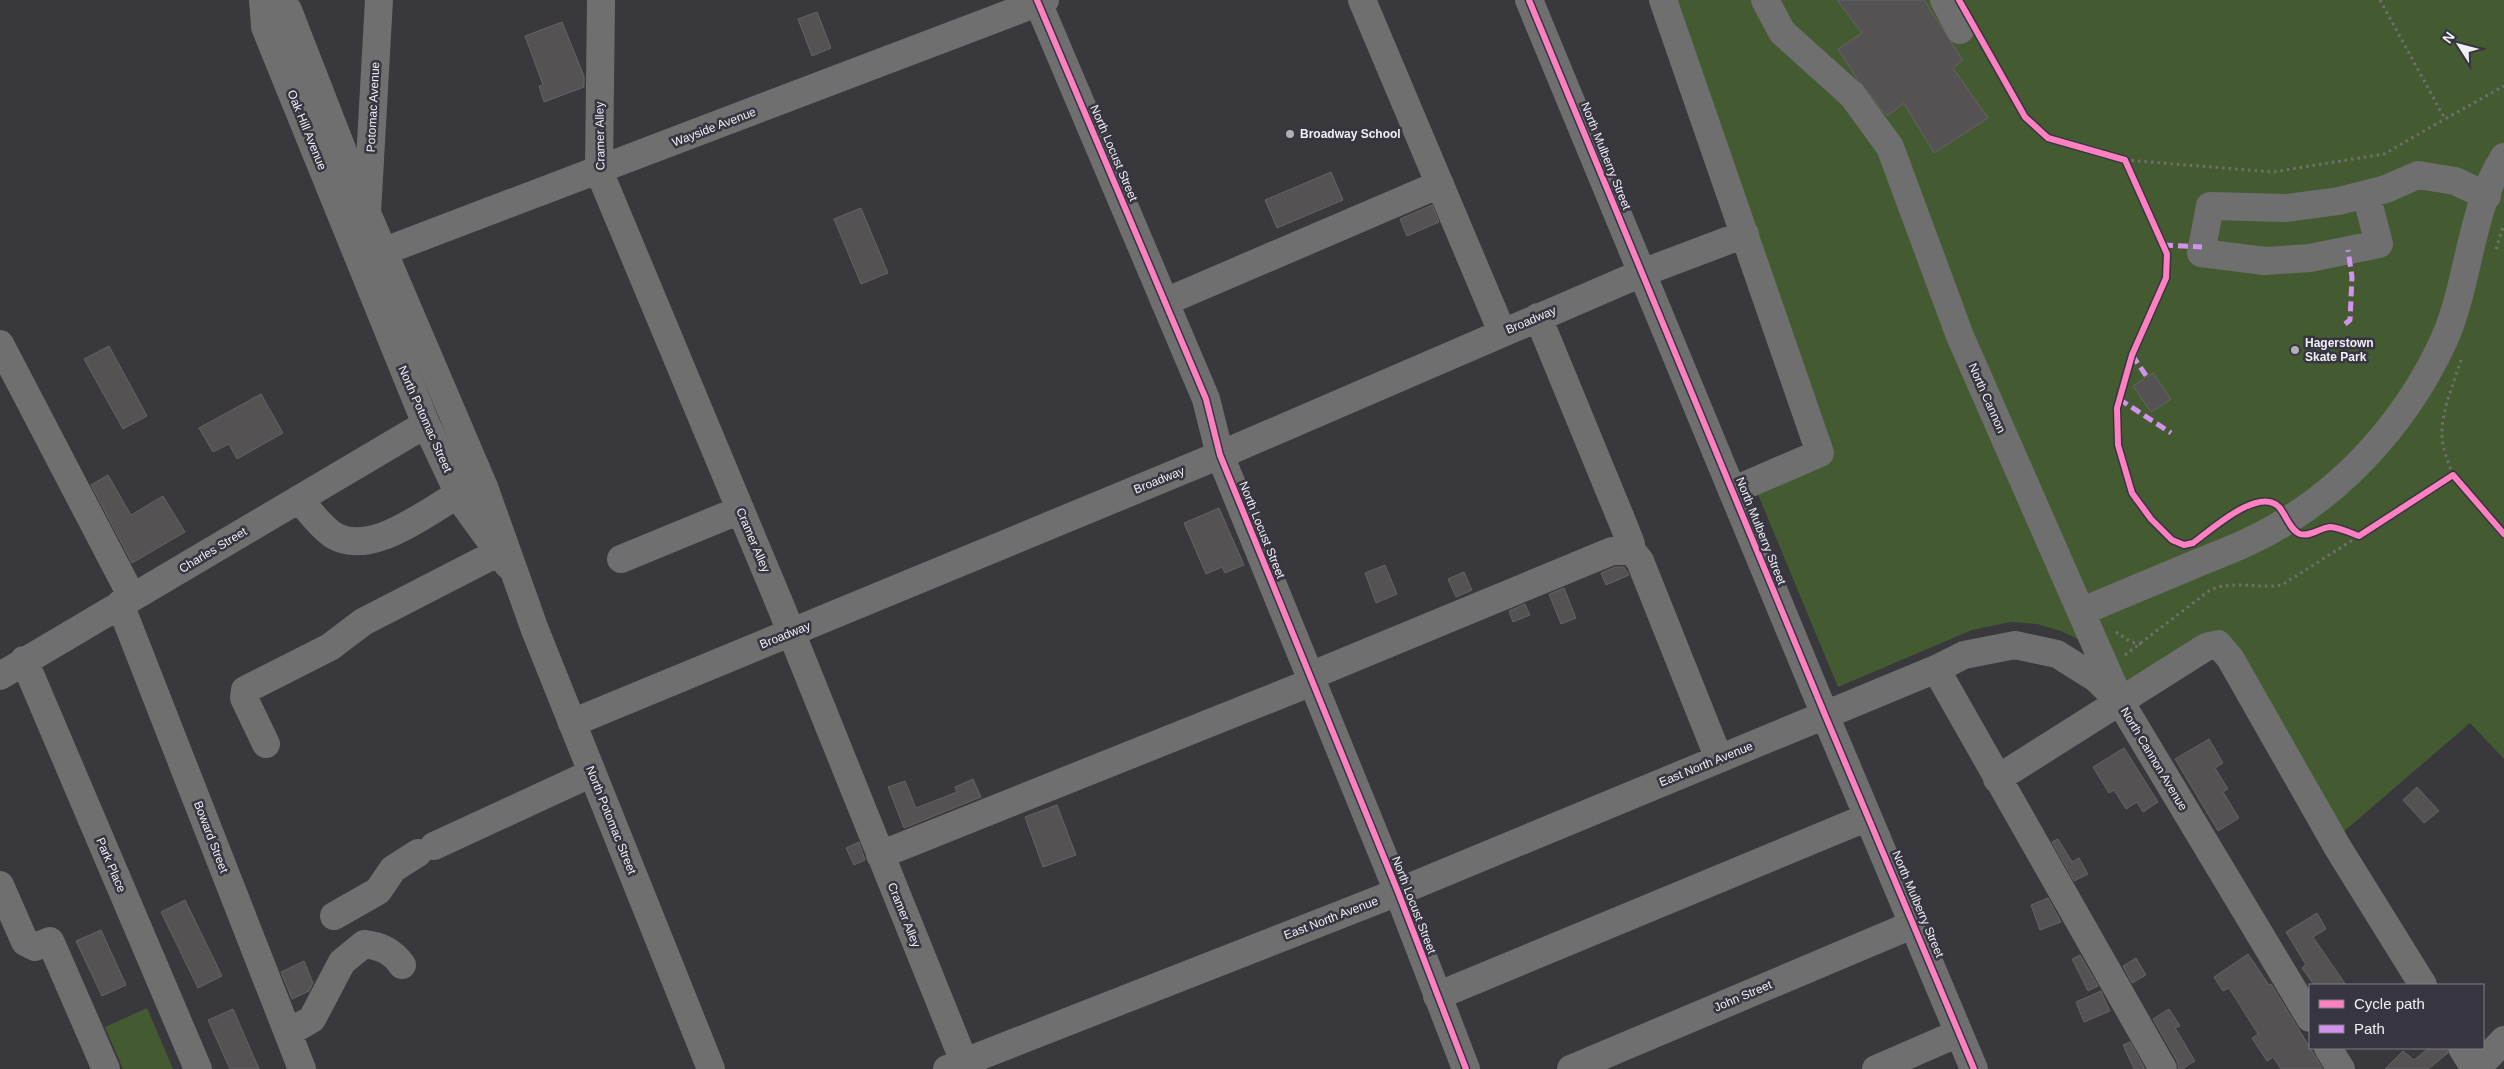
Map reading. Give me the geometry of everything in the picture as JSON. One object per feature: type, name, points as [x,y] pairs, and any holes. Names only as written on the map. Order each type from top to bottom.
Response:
[{"type":"main road","name":"Potomac Avenue","points":[[366,213],[380,0]]},
{"type":"main road","name":"North Locust Street","points":[[1040,1],[1206,399],[1220,456],[1398,892],[1466,1069]]},
{"type":"main road","name":"Oak Hill Avenue","points":[[366,213],[370,255]]},
{"type":"main road","name":"North Potomac Street","points":[[370,255],[484,487],[505,561],[711,1069]]},
{"type":"street","name":"Oak Hill Avenue","points":[[263,0],[265,27],[370,255]]},
{"type":"street","name":"Oak Hill Avenue","points":[[280,0],[288,10],[366,213]]},
{"type":"street","name":"Cramer Alley","points":[[601,0],[599,172],[781,607],[880,855],[959,1067]]},
{"type":"street","points":[[1362,0],[1502,332]]},
{"type":"street","name":"North Mulberry Street","points":[[1530,0],[1825,715],[1974,1069]]},
{"type":"street","points":[[1663,0],[1820,453],[1732,491]]},
{"type":"street","name":"North Cannon","points":[[1765,0],[1782,32],[1852,95],[1890,147],[1960,336],[2121,703]]},
{"type":"street","points":[[1944,0],[1960,30]]},
{"type":"street","name":"Wayside Avenue","points":[[370,255],[599,172],[1040,1]]},
{"type":"street","points":[[2081,612],[2244,544],[2288,521],[2353,469],[2402,413],[2424,381],[2444,339],[2459,299],[2479,216],[2504,157]]},
{"type":"street","points":[[2366,194],[2379,244],[2310,258],[2265,262],[2201,253],[2210,206],[2287,208],[2339,201],[2366,194],[2418,175],[2455,181],[2487,196]]},
{"type":"street","points":[[1165,302],[1440,184]]},
{"type":"street","name":"Broadway","points":[[572,724],[1220,456],[1502,332],[1642,273],[1745,234]]},
{"type":"street","name":"North Potomac Street","points":[[370,255],[426,424],[459,494],[505,561]]},
{"type":"street","points":[[1538,317],[1624,526],[1631,544],[1630,550]]},
{"type":"street","name":"Boward Street","points":[[0,344],[126,601],[302,1069]]},
{"type":"street","name":"Charles Street","points":[[0,676],[24,660],[426,424]]},
{"type":"street","points":[[299,498],[333,535],[342,539],[364,542],[385,537],[459,494]]},
{"type":"street","points":[[621,559],[740,510]]},
{"type":"street","points":[[880,855],[1311,679],[1612,551],[1630,550]]},
{"type":"street","points":[[1630,550],[1640,561],[1719,759]]},
{"type":"street","points":[[266,744],[244,698],[245,690],[330,647],[363,622],[505,561]]},
{"type":"street","points":[[1997,779],[2121,703],[2206,647],[2212,644],[2223,647],[2338,848],[2422,984]]},
{"type":"street","name":"North Cannon Avenue","points":[[1825,715],[1936,669],[1964,654],[2014,645],[2058,654],[2097,679],[2121,703],[2309,1016]]},
{"type":"street","name":"Park Place","points":[[24,660],[198,1069]]},
{"type":"street","points":[[1936,669],[2163,1069]]},
{"type":"street","name":"East North Avenue","points":[[959,1067],[1398,892],[1825,715]]},
{"type":"street","points":[[334,916],[378,891],[393,869],[426,850],[592,773]]},
{"type":"street","points":[[1438,996],[1868,817]]},
{"type":"street","points":[[0,885],[25,942],[35,947],[50,941],[106,1069]]},
{"type":"street","name":"John Street","points":[[1571,1069],[1914,924]]},
{"type":"street","points":[[288,1033],[312,1019],[342,962],[364,944],[378,946],[394,954],[402,964]]},
{"type":"street","points":[[1876,1069],[1959,1033]]},
{"type":"street","points":[[2463,1049],[2475,1069],[2504,1040]]},
{"type":"street","points":[[2329,1049],[2341,1069]]},
{"type":"path","points":[[2380,0],[2445,119]]},
{"type":"path","points":[[2125,160],[2273,172],[2384,154],[2504,86]]},
{"type":"path","points":[[2119,659],[2142,644],[2210,590],[2226,585],[2268,587],[2282,585],[2359,536]]},
{"type":"green space","points":[[1672,0],[2504,0],[2504,759],[2470,723],[2341,834],[2226,632],[2133,687],[2084,642],[2061,631],[2037,624],[2011,622],[1972,630],[1838,687],[1757,492],[1831,462]]},
{"type":"green space","points":[[147,1008],[173,1069],[123,1069],[105,1027]]},
{"type":"building","points":[[1837,0],[1924,0],[1963,60],[1953,68],[1988,118],[1934,153],[1904,103],[1887,116],[1858,80],[1838,49],[1862,33]]},
{"type":"building","points":[[817,12],[831,48],[812,56],[798,19]]},
{"type":"building","points":[[562,22],[584,76],[584,87],[544,102],[539,86],[543,85],[525,36]]},
{"type":"building","points":[[1331,172],[1343,200],[1277,228],[1265,200]]},
{"type":"building","points":[[1432,205],[1439,222],[1407,236],[1400,219]]},
{"type":"building","points":[[861,208],[888,273],[861,284],[834,219]]},
{"type":"building","points":[[109,346],[147,416],[123,429],[84,359]]},
{"type":"building","points":[[2153,373],[2171,399],[2151,412],[2133,386]]},
{"type":"building","points":[[261,394],[283,433],[237,459],[229,444],[213,452],[199,428]]},
{"type":"building","points":[[108,475],[131,515],[163,496],[185,532],[132,563],[91,485]]},
{"type":"building","points":[[1219,508],[1244,565],[1225,573],[1222,567],[1206,574],[1184,523]]},
{"type":"building","points":[[1385,565],[1397,594],[1376,603],[1365,573]]},
{"type":"building","points":[[1615,567],[1624,567],[1629,575],[1606,585],[1601,573]]},
{"type":"building","points":[[1464,572],[1472,590],[1456,597],[1448,579]]},
{"type":"building","points":[[1564,588],[1576,618],[1561,624],[1549,594]]},
{"type":"building","points":[[1525,604],[1530,615],[1513,622],[1509,611]]},
{"type":"building","points":[[2209,739],[2223,763],[2215,768],[2228,789],[2223,792],[2239,818],[2218,831],[2175,759]]},
{"type":"building","points":[[2124,748],[2158,802],[2143,812],[2137,802],[2126,809],[2114,790],[2109,793],[2093,767]]},
{"type":"building","points":[[973,779],[981,797],[904,828],[888,787],[905,781],[916,808],[957,792],[955,787]]},
{"type":"building","points":[[2417,787],[2439,811],[2424,823],[2403,800]]},
{"type":"building","points":[[1057,805],[1076,855],[1043,867],[1025,817]]},
{"type":"building","points":[[2058,839],[2072,862],[2079,858],[2088,874],[2074,881],[2052,842]]},
{"type":"building","points":[[859,842],[865,860],[854,865],[846,848]]},
{"type":"building","points":[[2048,898],[2061,922],[2040,930],[2031,905]]},
{"type":"building","points":[[185,900],[222,976],[198,988],[161,912]]},
{"type":"building","points":[[2317,913],[2326,929],[2313,937],[2345,984],[2313,984],[2302,968],[2306,965],[2286,932]]},
{"type":"building","points":[[101,930],[126,985],[102,996],[76,941]]},
{"type":"building","points":[[2248,954],[2269,985],[2271,984],[2309,1049],[2323,1069],[2281,1069],[2273,1057],[2267,1061],[2252,1038],[2258,1034],[2229,988],[2223,991],[2214,977]]},
{"type":"building","points":[[2080,955],[2098,986],[2088,991],[2072,959]]},
{"type":"building","points":[[2136,958],[2146,975],[2132,983],[2123,966]]},
{"type":"building","points":[[304,961],[313,983],[309,991],[292,999],[281,972]]},
{"type":"building","points":[[2101,991],[2110,1011],[2084,1022],[2076,1002]]},
{"type":"building","points":[[233,1009],[259,1069],[230,1069],[208,1020]]},
{"type":"building","points":[[2169,1009],[2180,1026],[2175,1028],[2195,1061],[2182,1069],[2179,1069],[2177,1061],[2153,1019]]},
{"type":"building","points":[[2130,1042],[2145,1069],[2134,1069],[2123,1045]]},
{"type":"building","points":[[2428,1049],[2446,1049],[2448,1053],[2428,1069],[2385,1069],[2403,1051],[2414,1060]]},
{"type":"marked path","points":[[2163,245],[2202,247]]},
{"type":"marked path","points":[[2345,324],[2350,320],[2352,277],[2348,250]]},
{"type":"marked path","points":[[2132,355],[2147,377]]},
{"type":"marked path","points":[[2119,399],[2171,433]]},
{"type":"cycle path","points":[[1037,0],[1206,399],[1220,455],[1398,892],[1466,1069]]},
{"type":"cycle path","points":[[1529,0],[1825,715],[1974,1069]]},
{"type":"cycle path","points":[[1959,0],[2025,117],[2048,138],[2125,160],[2167,254],[2166,278],[2132,355],[2117,408],[2118,445],[2132,493],[2151,519],[2172,540],[2184,545],[2193,543],[2235,512],[2260,502],[2270,502],[2279,507],[2291,526],[2300,534],[2304,535],[2330,527],[2359,536],[2453,475],[2504,534]]},
{"type":"place","name":"Broadway School","points":[[1290,134]]},
{"type":"place","name":"Hagerstown Skate Park","points":[[2295,350]]}]
